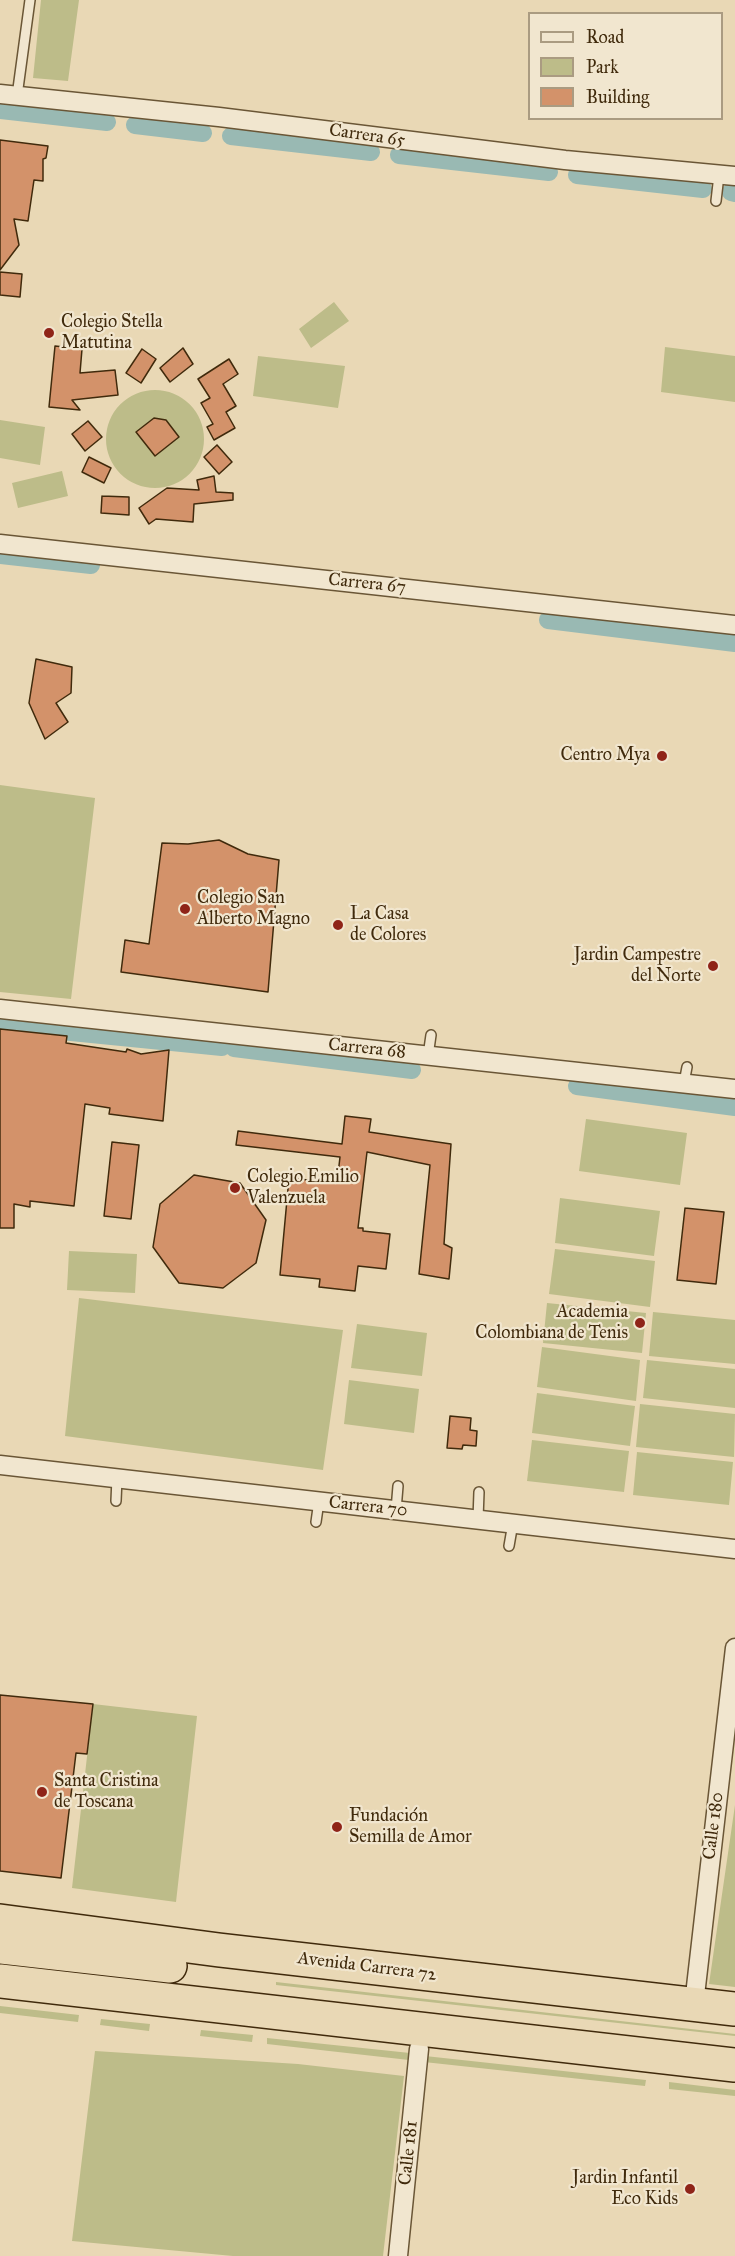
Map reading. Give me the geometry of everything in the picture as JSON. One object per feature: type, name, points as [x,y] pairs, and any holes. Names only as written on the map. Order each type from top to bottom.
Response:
[{"type":"highway","name":"Avenida Carrera 72","points":[[0,1921],[230,1952],[735,2009]]},
{"type":"highway","name":"Avenida Carrera 72","points":[[0,1947],[735,2030]]},
{"type":"highway","points":[[0,1981],[735,2065]]},
{"type":"highway","points":[[0,2001],[735,2085]]},
{"type":"street","name":"Carrera 65","points":[[8,95],[219,117],[386,140],[727,176]]},
{"type":"street","name":"Carrera 67","points":[[0,544],[735,625]]},
{"type":"street","name":"Carrera 68","points":[[0,1009],[428,1056],[685,1075],[735,1089]]},
{"type":"street","name":"Carrera 70","points":[[0,1465],[735,1549]]},
{"type":"street","name":"Calle 180","points":[[694,2004],[735,1648]]},
{"type":"street","name":"Calle 181","points":[[398,2256],[419,2049]]},
{"type":"lane","points":[[8,95],[30,0]]},
{"type":"lane","points":[[716,201],[727,176]]},
{"type":"lane","points":[[428,1056],[431,1035]]},
{"type":"lane","points":[[116,1501],[117,1478]]},
{"type":"lane","points":[[396,1510],[398,1486]]},
{"type":"lane","points":[[478,1519],[479,1492]]},
{"type":"lane","points":[[316,1522],[319,1501]]},
{"type":"lane","points":[[509,1546],[513,1523]]},
{"type":"green space","points":[[41,0],[79,0],[68,81],[33,78]]},
{"type":"green space","points":[[334,302],[349,321],[311,348],[299,329]]},
{"type":"green space","points":[[665,347],[735,356],[735,402],[661,392]]},
{"type":"green space","points":[[258,356],[345,366],[338,408],[253,396]]},
{"type":"green space","points":[[155,390],[174,394],[190,404],[200,420],[204,439],[200,458],[190,474],[174,484],[155,488],[136,484],[120,474],[110,458],[106,439],[110,420],[120,404],[136,394]]},
{"type":"green space","points":[[0,420],[45,427],[40,465],[0,458]]},
{"type":"green space","points":[[62,471],[68,496],[18,508],[12,483]]},
{"type":"green space","points":[[0,785],[95,798],[71,999],[0,992]]},
{"type":"green space","points":[[586,1119],[687,1133],[680,1185],[579,1171]]},
{"type":"green space","points":[[560,1198],[660,1211],[654,1256],[555,1243]]},
{"type":"green space","points":[[555,1249],[655,1261],[650,1307],[549,1294]]},
{"type":"green space","points":[[69,1251],[137,1254],[135,1293],[67,1290]]},
{"type":"green space","points":[[79,1298],[343,1330],[323,1470],[65,1436]]},
{"type":"green space","points":[[547,1303],[646,1313],[642,1353],[543,1343]]},
{"type":"green space","points":[[653,1312],[735,1320],[735,1364],[649,1356]]},
{"type":"green space","points":[[357,1324],[427,1333],[422,1376],[351,1368]]},
{"type":"green space","points":[[542,1347],[640,1360],[636,1401],[537,1387]]},
{"type":"green space","points":[[647,1360],[735,1369],[735,1408],[643,1398]]},
{"type":"green space","points":[[349,1380],[419,1389],[414,1433],[344,1424]]},
{"type":"green space","points":[[537,1393],[635,1406],[630,1446],[532,1433]]},
{"type":"green space","points":[[640,1404],[735,1414],[734,1457],[636,1447]]},
{"type":"green space","points":[[532,1440],[629,1451],[624,1492],[527,1481]]},
{"type":"green space","points":[[637,1452],[733,1462],[729,1505],[633,1495]]},
{"type":"green space","points":[[93,1704],[197,1716],[176,1902],[72,1888]]},
{"type":"green space","points":[[735,1805],[735,1987],[709,1984]]},
{"type":"green space","points":[[276,1982],[735,2034],[735,2036],[276,1985]]},
{"type":"green space","points":[[0,2006],[79,2015],[78,2022],[0,2013]]},
{"type":"green space","points":[[101,2019],[150,2024],[149,2031],[100,2025]]},
{"type":"green space","points":[[201,2030],[253,2035],[252,2042],[200,2036]]},
{"type":"green space","points":[[267,2038],[410,2053],[409,2060],[267,2044]]},
{"type":"green space","points":[[95,2051],[298,2064],[404,2076],[383,2256],[233,2256],[72,2241]]},
{"type":"green space","points":[[425,2056],[646,2080],[645,2086],[424,2062]]},
{"type":"green space","points":[[669,2082],[735,2090],[735,2096],[669,2089]]},
{"type":"building","points":[[0,140],[48,146],[46,158],[43,159],[43,181],[34,180],[28,221],[14,219],[19,245],[0,270]]},
{"type":"building","points":[[0,272],[22,274],[20,297],[0,295]]},
{"type":"building","points":[[55,346],[82,349],[80,373],[115,370],[118,395],[72,400],[80,410],[49,407]]},
{"type":"building","points":[[183,348],[193,364],[170,382],[160,368]]},
{"type":"building","points":[[142,349],[156,359],[141,383],[126,373]]},
{"type":"building","points":[[229,359],[238,374],[223,384],[236,406],[226,412],[235,428],[214,440],[207,427],[213,424],[201,403],[210,398],[198,379]]},
{"type":"building","points":[[154,418],[166,420],[179,437],[155,456],[136,432]]},
{"type":"building","points":[[88,421],[102,437],[85,451],[72,434]]},
{"type":"building","points":[[217,445],[232,462],[219,474],[204,457]]},
{"type":"building","points":[[89,457],[111,468],[104,483],[82,472]]},
{"type":"building","points":[[214,476],[216,492],[233,493],[233,500],[194,504],[193,522],[156,519],[149,524],[139,508],[167,488],[199,490],[197,480]]},
{"type":"building","points":[[102,496],[129,497],[129,515],[101,513]]},
{"type":"building","points":[[36,659],[72,667],[71,693],[56,703],[68,722],[45,739],[29,703]]},
{"type":"building","points":[[219,840],[248,854],[279,860],[268,992],[121,972],[125,940],[149,944],[162,843],[188,844]]},
{"type":"building","points":[[0,1029],[67,1036],[66,1043],[126,1052],[127,1049],[141,1054],[169,1050],[163,1121],[109,1114],[110,1108],[85,1104],[74,1206],[30,1201],[30,1207],[14,1204],[14,1228],[0,1228]]},
{"type":"building","points":[[345,1116],[371,1119],[369,1132],[451,1144],[444,1244],[452,1248],[449,1279],[419,1274],[430,1165],[367,1152],[358,1228],[363,1228],[363,1231],[390,1234],[386,1269],[358,1266],[355,1291],[319,1287],[320,1279],[280,1275],[289,1178],[337,1183],[340,1157],[236,1145],[238,1131],[342,1144]]},
{"type":"building","points":[[112,1142],[139,1145],[131,1219],[104,1216]]},
{"type":"building","points":[[194,1175],[240,1183],[266,1220],[256,1263],[223,1288],[179,1283],[153,1247],[160,1204]]},
{"type":"building","points":[[685,1208],[724,1212],[716,1284],[677,1280]]},
{"type":"building","points":[[450,1416],[471,1418],[470,1430],[477,1431],[476,1446],[463,1445],[462,1449],[447,1448]]},
{"type":"building","name":"Santa Cristina de Toscana","points":[[0,1695],[93,1704],[87,1754],[76,1753],[61,1878],[0,1871]]},
{"type":"waterway","points":[[0,110],[107,122]]},
{"type":"waterway","points":[[135,125],[203,133]]},
{"type":"waterway","points":[[231,136],[371,152]]},
{"type":"waterway","points":[[399,155],[549,172]]},
{"type":"waterway","points":[[577,175],[703,189]]},
{"type":"waterway","points":[[731,192],[735,193]]},
{"type":"waterway","points":[[0,555],[91,565]]},
{"type":"waterway","points":[[548,620],[735,643]]},
{"type":"waterway","points":[[0,1025],[222,1047]]},
{"type":"waterway","points":[[234,1048],[412,1070]]},
{"type":"waterway","points":[[577,1086],[735,1107]]},
{"type":"place","name":"Colegio Stella Matutina","points":[[49,333]]},
{"type":"place","name":"Centro Mya","points":[[662,756]]},
{"type":"place","name":"Colegio San Alberto Magno","points":[[185,909]]},
{"type":"place","name":"La Casa de Colores","points":[[338,925]]},
{"type":"place","name":"Jardin Campestre del Norte","points":[[713,966]]},
{"type":"place","name":"Colegio Emilio Valenzuela","points":[[235,1188]]},
{"type":"place","name":"Academia Colombiana de Tenis","points":[[640,1323]]},
{"type":"place","name":"Santa Cristina de Toscana","points":[[42,1792]]},
{"type":"place","name":"Fundación Semilla de Amor","points":[[337,1827]]},
{"type":"place","name":"Jardin Infantil Eco Kids","points":[[690,2189]]}]
